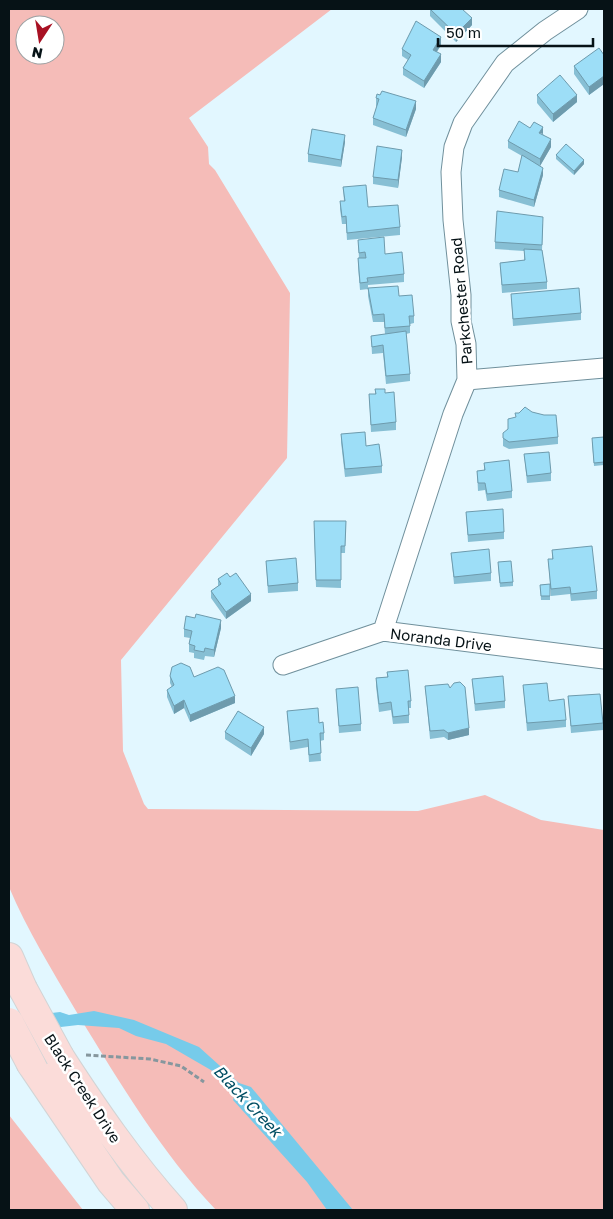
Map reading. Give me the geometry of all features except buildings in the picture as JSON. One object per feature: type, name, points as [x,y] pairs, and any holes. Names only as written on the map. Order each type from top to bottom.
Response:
[{"type":"main road","name":"Black Creek Drive","points":[[9,957],[23,989],[72,1056],[103,1124],[146,1180],[173,1210]]},
{"type":"main road","name":"Black Creek Drive","points":[[9,1022],[31,1064],[111,1182],[135,1210]]},
{"type":"street","name":"Parkchester Road","points":[[383,631],[453,414],[467,380],[466,344],[462,321],[453,220],[452,172],[454,147],[463,123],[505,63],[545,31],[578,9]]},
{"type":"street","points":[[467,380],[604,368]]},
{"type":"street","name":"Noranda Drive","points":[[283,666],[383,631],[604,659]]},
{"type":"path","points":[[72,1056],[150,1059],[181,1066],[204,1082]]},
{"type":"shaded area","points":[[9,9],[332,9],[189,118],[208,147],[209,164],[215,170],[290,293],[287,458],[121,660],[123,751],[144,804],[148,809],[418,811],[485,795],[541,820],[604,830],[604,1210],[216,1210],[176,1164],[124,1089],[40,950],[9,887]]},
{"type":"shaded area","points":[[9,1115],[83,1210],[9,1210]]},
{"type":"water","name":"Black Creek","points":[[94,1011],[134,1020],[199,1047],[239,1083],[251,1087],[353,1210],[327,1210],[307,1182],[233,1100],[235,1094],[216,1073],[166,1044],[136,1036],[119,1028],[78,1025],[9,1033],[9,1018],[60,1012],[69,1015]]}]
